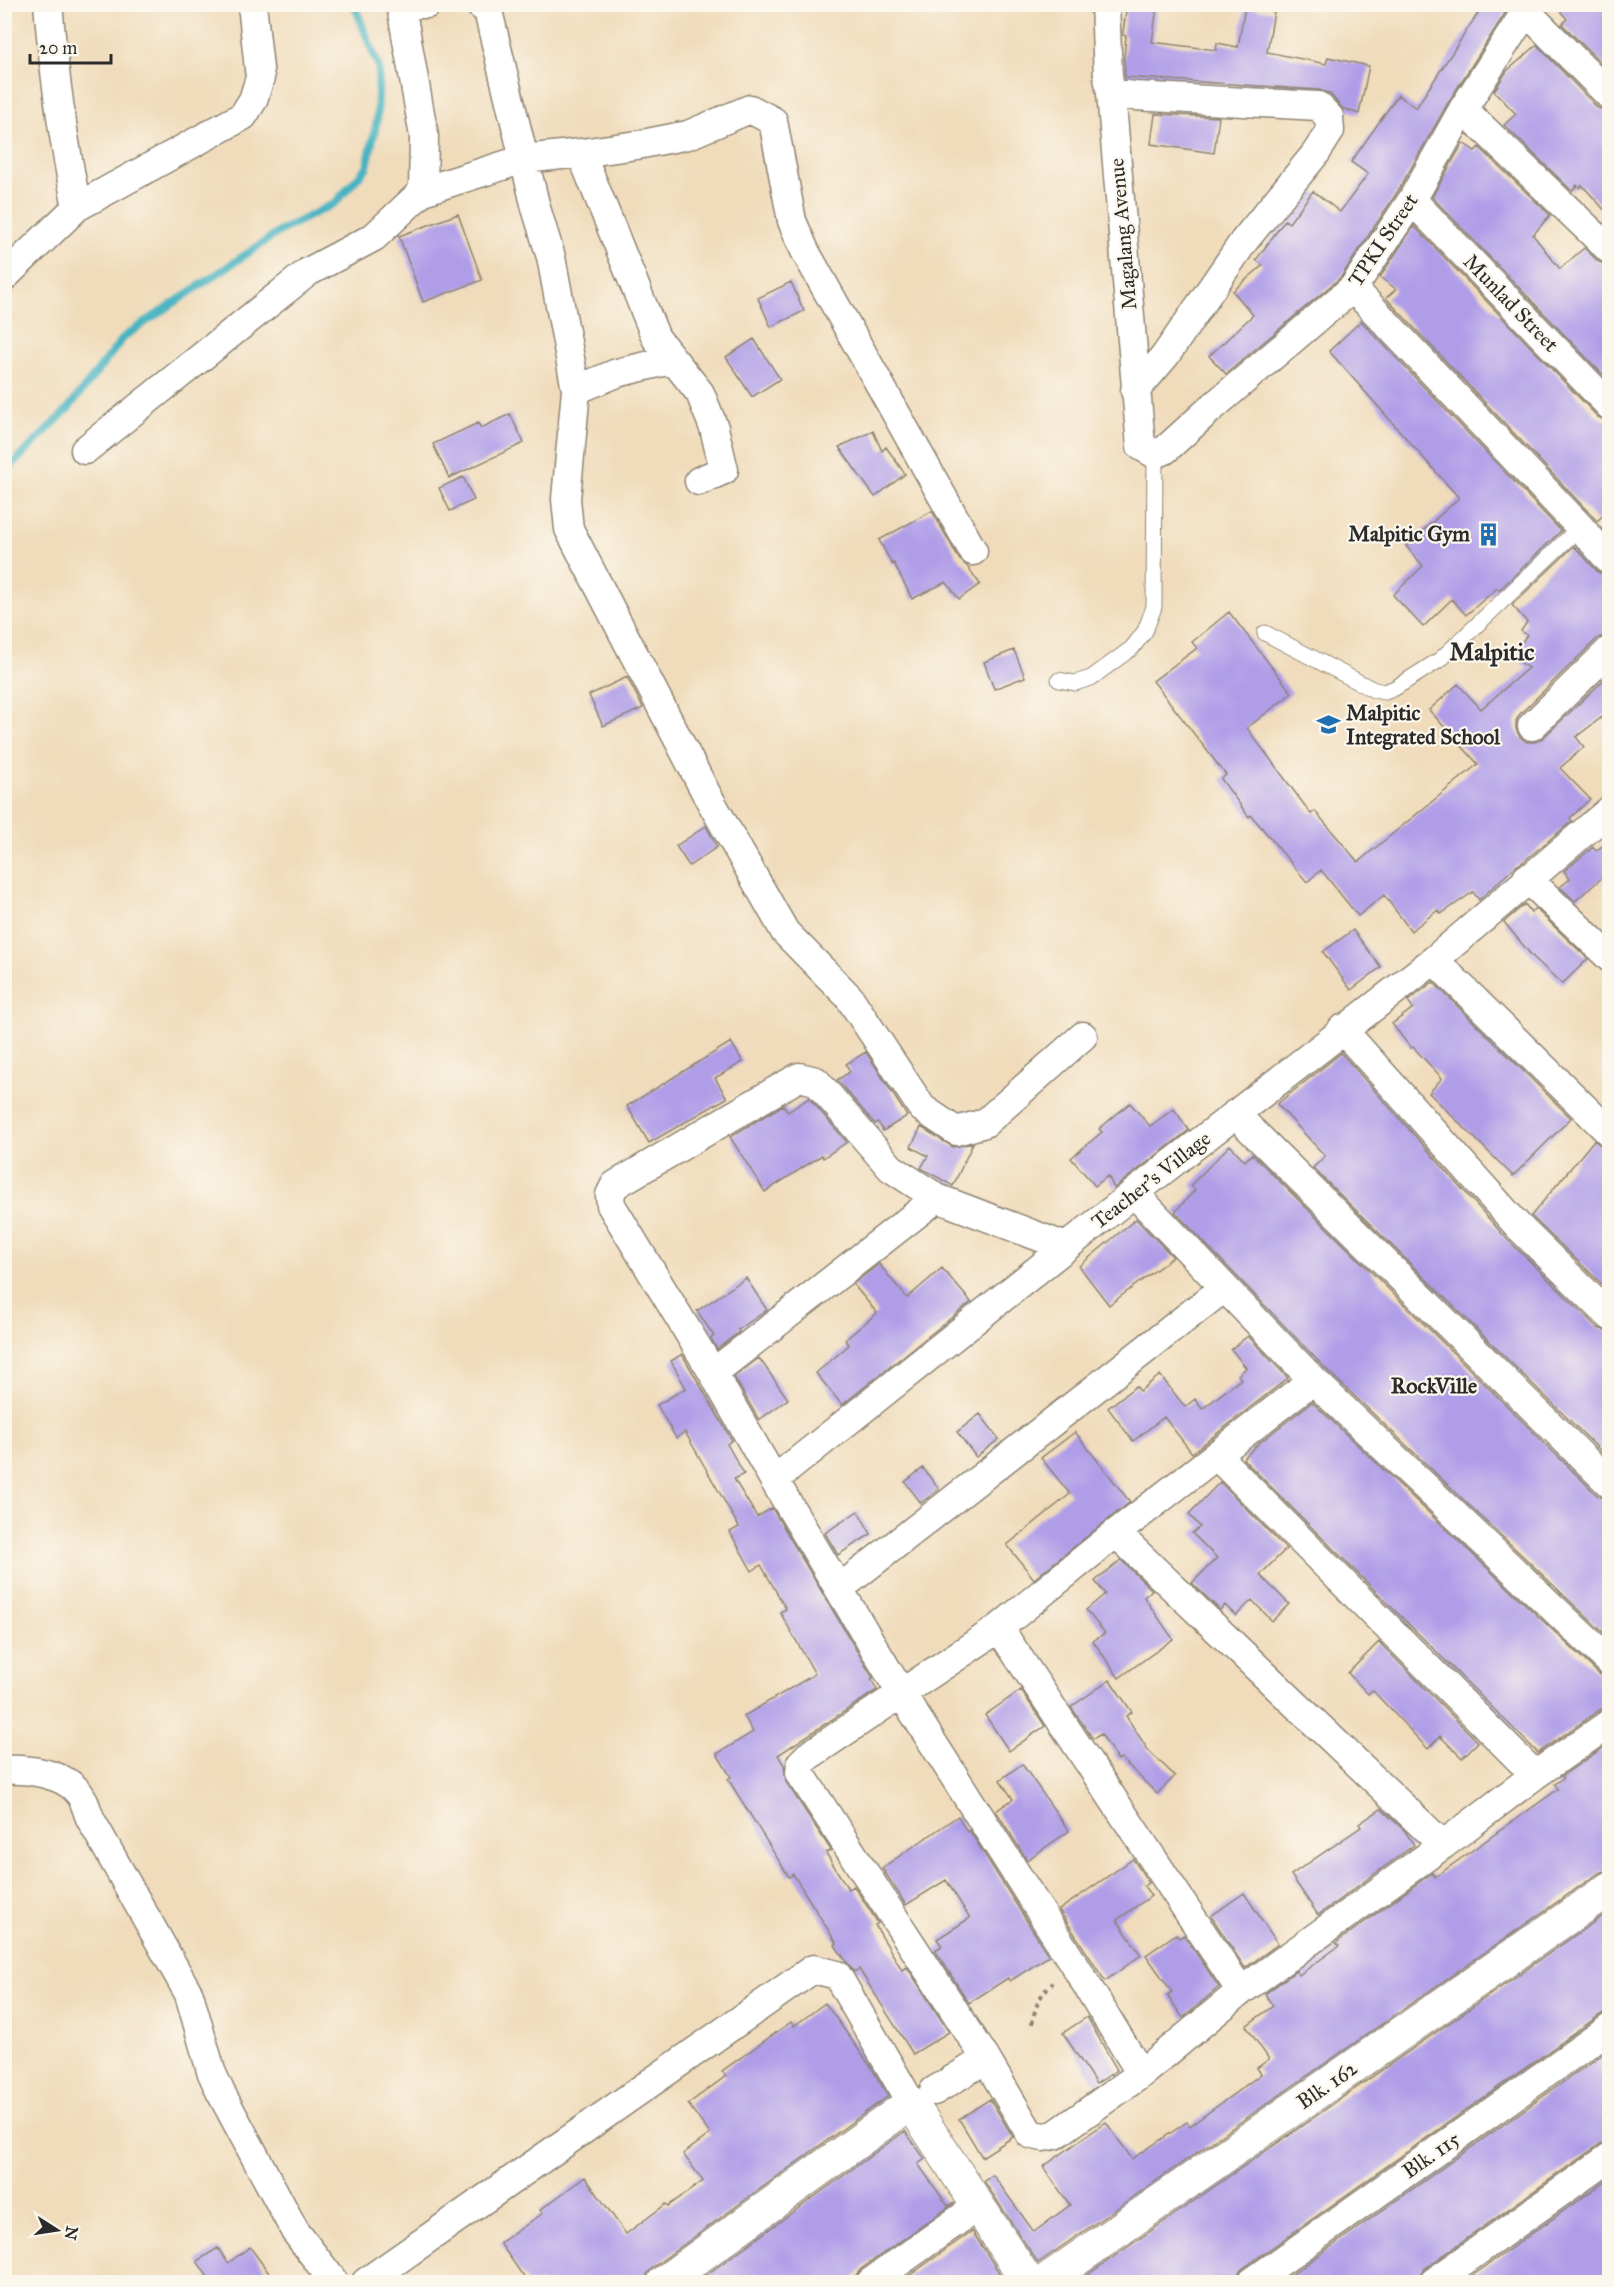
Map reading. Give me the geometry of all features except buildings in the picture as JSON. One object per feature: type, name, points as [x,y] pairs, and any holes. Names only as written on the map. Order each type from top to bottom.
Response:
[{"type":"street","points":[[48,4],[58,102],[77,207]]},
{"type":"street","points":[[4,277],[77,207],[243,116],[253,100],[260,78],[252,4]]},
{"type":"street","points":[[479,4],[488,11],[524,159],[551,257],[576,390],[566,499],[568,529],[706,794],[785,932],[849,997],[922,1108],[956,1131],[985,1123],[1083,1036]]},
{"type":"street","name":"Magalang Avenue","points":[[1105,4],[1108,78],[1112,93],[1141,446],[1155,454]]},
{"type":"street","points":[[410,5],[424,136],[423,191]]},
{"type":"street","points":[[1529,8],[1610,96]]},
{"type":"street","name":"TPKI Street","points":[[1155,454],[1165,450],[1353,288],[1412,200],[1463,110],[1529,8]]},
{"type":"street","points":[[1112,93],[1318,106],[1329,117],[1330,131],[1316,153],[1244,241],[1165,356],[1135,390]]},
{"type":"street","points":[[85,450],[308,272],[374,237],[423,191],[524,159],[637,145],[688,135],[750,109],[774,121],[792,221],[805,251],[973,550]]},
{"type":"street","points":[[1463,110],[1610,250]]},
{"type":"street","points":[[581,153],[656,338],[671,360],[700,393],[714,428],[722,452],[724,470],[699,481]]},
{"type":"street","name":"Munlad Street","points":[[1412,200],[1610,406]]},
{"type":"street","points":[[1353,288],[1610,561]]},
{"type":"street","points":[[576,390],[617,373],[671,360]]},
{"type":"street","points":[[1532,726],[1610,650]]},
{"type":"street","name":"Teacher's Village","points":[[774,1480],[1342,1029],[1434,960],[1527,878],[1610,810]]},
{"type":"street","points":[[1527,878],[1610,958]]},
{"type":"street","points":[[1434,960],[1610,1133]]},
{"type":"street","points":[[1342,1029],[1518,1226],[1610,1316]]},
{"type":"street","points":[[1066,1247],[937,1198],[891,1168],[816,1081],[807,1077],[799,1077],[615,1185],[610,1195],[610,1205],[713,1373],[901,1692],[1141,2074]]},
{"type":"street","points":[[1235,1114],[1610,1484]]},
{"type":"street","points":[[1134,1194],[1313,1380],[1610,1662]]},
{"type":"street","points":[[713,1373],[937,1198]]},
{"type":"street","points":[[840,1588],[1224,1288]]},
{"type":"street","points":[[1313,1380],[1116,1533],[999,1628],[901,1692],[801,1763],[800,1773],[986,2059],[1030,2134],[1042,2137],[1055,2135],[1141,2074],[1241,1991],[1443,1845],[1536,1774],[1610,1723]]},
{"type":"street","points":[[1217,1456],[1536,1774]]},
{"type":"street","points":[[1116,1533],[1443,1845]]},
{"type":"street","points":[[999,1628],[1241,1991]]},
{"type":"street","points":[[4,1770],[23,1769],[40,1773],[62,1780],[79,1793],[91,1820],[189,1994],[211,2071],[220,2091],[295,2231],[334,2283]]},
{"type":"street","name":"Blk. 162","points":[[1044,2283],[1610,1888]]},
{"type":"street","points":[[366,2283],[813,1970],[837,1975],[922,2097],[978,2206],[1028,2283]]},
{"type":"street","name":"Blk. 115","points":[[1252,2283],[1610,2028]]},
{"type":"street","points":[[664,2283],[922,2097],[986,2059]]},
{"type":"street","points":[[1434,2283],[1610,2157]]},
{"type":"street","points":[[871,2283],[978,2206]]},
{"type":"lane","points":[[1059,680],[1076,683],[1091,678],[1132,648],[1145,631],[1154,607],[1155,454]]},
{"type":"lane","points":[[1265,633],[1374,690],[1385,692],[1441,659],[1580,527]]},
{"type":"path","points":[[1032,2024],[1034,2013],[1044,1991],[1077,1969]]},
{"type":"waterway","points":[[4,470],[11,466],[67,410],[125,336],[282,230],[335,203],[367,167],[377,120],[379,68],[354,4]]},
{"type":"place","name":"Malpitic Gym","points":[[1488,534]]},
{"type":"place","name":"Malpitic Integrated School","points":[[1328,725]]},
{"type":"district","name":"Malpitic","points":[[1492,652]]},
{"type":"district","name":"RockVille","points":[[1434,1385]]}]
